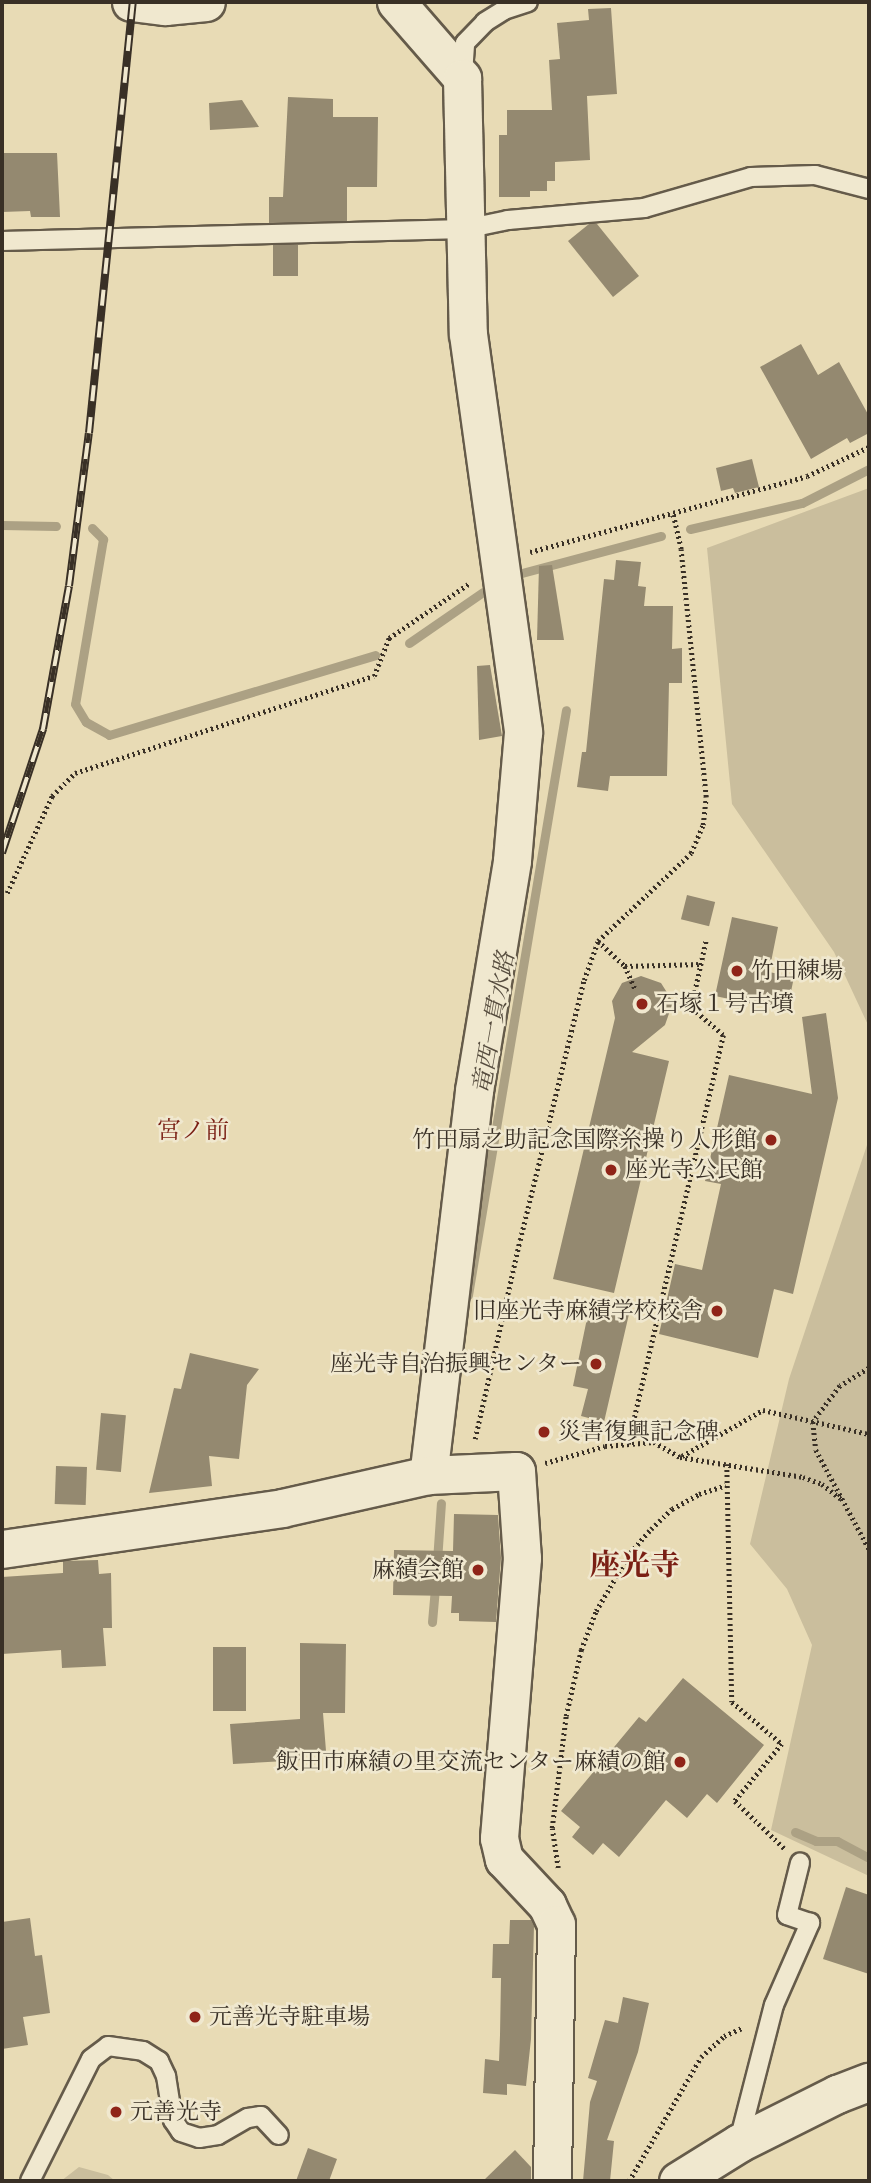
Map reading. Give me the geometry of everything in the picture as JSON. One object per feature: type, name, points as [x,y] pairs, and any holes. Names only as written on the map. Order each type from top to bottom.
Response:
[{"type":"street","points":[[131,2],[165,6],[206,2]]},
{"type":"street","points":[[396,2],[462,78],[468,334],[523,732],[512,861],[474,1091],[428,1475]]},
{"type":"street","points":[[2,1549],[282,1508],[428,1475],[468,1471],[516,1471],[522,1558],[499,1838],[504,1858],[547,1905],[556,1924],[552,2181]]},
{"type":"street","points":[[678,2181],[739,2143],[837,2094],[869,2082]]},
{"type":"lane","points":[[462,78],[465,43],[485,22],[504,10],[528,2]]},
{"type":"lane","points":[[2,241],[464,229],[508,220],[644,208],[751,177],[815,175],[869,189]]},
{"type":"lane","points":[[739,2143],[774,2005],[810,1923],[787,1915],[800,1863]]},
{"type":"lane","points":[[30,2181],[91,2059],[108,2046],[143,2051],[159,2062],[166,2076],[173,2120],[181,2132],[199,2138],[218,2135],[248,2118],[261,2116],[279,2135]]},
{"type":"path","points":[[2,894],[7,893],[52,796],[75,773],[374,676],[389,638],[441,605],[499,560],[673,515],[807,476],[869,447]]},
{"type":"path","points":[[468,1471],[584,980],[598,941],[691,853],[703,825],[706,797],[681,549],[673,515]]},
{"type":"path","points":[[628,1444],[723,1035],[691,1009],[706,940]]},
{"type":"path","points":[[598,941],[625,966],[636,991]]},
{"type":"path","points":[[625,966],[701,964]]},
{"type":"path","points":[[869,1368],[841,1386],[813,1422],[816,1450],[869,1549]]},
{"type":"path","points":[[680,1457],[763,1410],[869,1434]]},
{"type":"path","points":[[516,1471],[605,1446],[654,1442],[680,1457],[803,1477],[822,1484],[841,1499]]},
{"type":"path","points":[[727,1464],[732,1702],[782,1744],[734,1801],[800,1863]]},
{"type":"path","points":[[560,1876],[552,1828],[566,1716],[581,1650],[596,1611],[624,1562],[651,1529],[690,1499],[726,1485]]},
{"type":"path","points":[[629,2181],[701,2057],[724,2036],[738,2031],[774,2005]]},
{"type":"shaded area","points":[[869,488],[869,1027],[834,952],[732,804],[707,548]]},
{"type":"shaded area","points":[[869,1139],[869,1876],[771,1830],[812,1645],[787,1589],[750,1544],[789,1379]]},
{"type":"shaded area","points":[[79,2167],[108,2175],[115,2181],[61,2181]]},
{"type":"building","points":[[611,8],[617,94],[587,96],[590,160],[555,162],[555,181],[547,181],[547,191],[530,191],[530,197],[499,197],[499,135],[507,135],[507,110],[552,110],[549,60],[560,59],[557,23],[589,20],[588,9]]},
{"type":"building","points":[[288,97],[333,99],[333,117],[378,117],[377,187],[347,187],[347,221],[269,223],[269,197],[283,197]]},
{"type":"building","points":[[242,100],[259,127],[210,130],[209,103]]},
{"type":"building","points":[[2,153],[57,153],[60,217],[31,217],[30,211],[2,212]]},
{"type":"building","points":[[589,224],[597,224],[639,276],[613,297],[568,241]]},
{"type":"building","points":[[273,245],[298,245],[298,276],[273,276]]},
{"type":"building","points":[[801,344],[818,375],[839,362],[869,416],[869,433],[850,443],[847,438],[811,459],[760,367]]},
{"type":"building","points":[[752,459],[759,487],[735,493],[733,488],[721,491],[716,468]]},
{"type":"building","points":[[616,560],[641,562],[638,586],[646,587],[644,606],[673,606],[672,649],[682,648],[682,683],[669,683],[667,776],[610,776],[608,791],[577,787],[582,752],[586,752],[604,579],[614,580]]},
{"type":"building","points":[[552,565],[564,640],[537,640],[539,566]]},
{"type":"building","points":[[490,665],[502,736],[479,740],[477,666]]},
{"type":"building","points":[[687,895],[715,902],[709,926],[681,919]]},
{"type":"building","points":[[732,917],[778,927],[769,972],[794,977],[787,1011],[715,996]]},
{"type":"building","name":"座光寺公民館","points":[[641,976],[661,983],[673,1002],[665,1025],[632,1052],[669,1061],[614,1293],[553,1279],[615,1018],[612,1001],[622,983]]},
{"type":"building","points":[[826,1013],[838,1098],[793,1294],[774,1289],[758,1358],[659,1334],[675,1264],[702,1270],[721,1184],[705,1181],[729,1075],[812,1094],[802,1017]]},
{"type":"building","name":"座光寺自治振興センター","points":[[590,1304],[629,1314],[604,1422],[581,1416],[588,1389],[573,1386]]},
{"type":"building","points":[[190,1353],[259,1369],[247,1385],[239,1459],[209,1456],[212,1486],[149,1493],[174,1388],[181,1389]]},
{"type":"building","points":[[101,1413],[126,1415],[121,1472],[96,1470]]},
{"type":"building","points":[[56,1466],[87,1467],[86,1505],[55,1504]]},
{"type":"building","points":[[454,1514],[498,1515],[501,1558],[496,1622],[459,1621],[459,1613],[451,1613],[452,1596],[393,1595],[394,1550],[453,1551]]},
{"type":"building","points":[[98,1560],[99,1574],[111,1573],[112,1628],[103,1628],[106,1666],[62,1668],[61,1650],[2,1654],[2,1577],[63,1573],[63,1561]]},
{"type":"building","points":[[300,1643],[346,1644],[345,1713],[323,1713],[326,1751],[303,1752],[304,1760],[233,1764],[230,1724],[300,1719]]},
{"type":"building","points":[[213,1647],[246,1647],[246,1711],[213,1711]]},
{"type":"building","points":[[683,1678],[764,1745],[717,1803],[707,1794],[687,1818],[666,1800],[619,1857],[603,1843],[593,1855],[572,1837],[580,1827],[561,1811],[639,1717],[646,1722]]},
{"type":"building","points":[[846,1887],[869,1895],[869,1974],[823,1959]]},
{"type":"building","points":[[30,1918],[35,1956],[42,1955],[50,2013],[23,2017],[28,2045],[2,2049],[2,1922]]},
{"type":"building","points":[[510,1920],[531,1920],[534,1926],[531,2039],[526,2086],[507,2084],[507,2095],[483,2093],[485,2059],[499,2061],[501,1978],[492,1978],[493,1944],[509,1944]]},
{"type":"building","points":[[623,1997],[649,2003],[638,2052],[607,2140],[614,2141],[610,2181],[583,2181],[590,2102],[597,2081],[588,2078],[605,2020],[618,2023]]},
{"type":"building","points":[[308,2148],[337,2159],[329,2181],[296,2181]]},
{"type":"building","points":[[515,2150],[531,2167],[531,2181],[483,2181]]},
{"type":"waterway","points":[[690,529],[802,503],[869,469]]},
{"type":"waterway","points":[[2,525],[56,526]]},
{"type":"waterway","points":[[92,528],[103,539],[75,704],[86,722],[109,735],[375,655]]},
{"type":"waterway","points":[[518,574],[661,536]]},
{"type":"waterway","points":[[409,643],[483,592]]},
{"type":"waterway","name":"竜西一貫水路","points":[[468,1295],[566,710]]},
{"type":"waterway","name":"竜西一貫水路","points":[[437,1561],[441,1503]]},
{"type":"waterway","name":"竜西一貫水路","points":[[432,1622],[435,1585]]},
{"type":"waterway","points":[[795,1832],[816,1841],[837,1841],[869,1858]]},
{"type":"railway","points":[[2,853],[43,729],[69,586],[89,433],[133,2]]},
{"type":"place","name":"竹田練場","points":[[737,971]]},
{"type":"place","name":"石塚１号古墳","points":[[642,1004]]},
{"type":"place","name":"竹田扇之助記念国際糸操り人形館","points":[[771,1140]]},
{"type":"place","name":"座光寺公民館","points":[[611,1170]]},
{"type":"place","name":"旧座光寺麻績学校校舎","points":[[717,1311]]},
{"type":"place","name":"座光寺自治振興センター","points":[[596,1364]]},
{"type":"place","name":"災害復興記念碑","points":[[544,1432]]},
{"type":"place","name":"麻績会館","points":[[478,1570]]},
{"type":"place","name":"飯田市麻績の里交流センター麻績の館","points":[[680,1762]]},
{"type":"place","name":"元善光寺駐車場","points":[[195,2017]]},
{"type":"place","name":"元善光寺","points":[[116,2112]]},
{"type":"district","name":"宮ノ前","points":[[193,1131]]},
{"type":"district","name":"座光寺","points":[[635,1566]]}]
